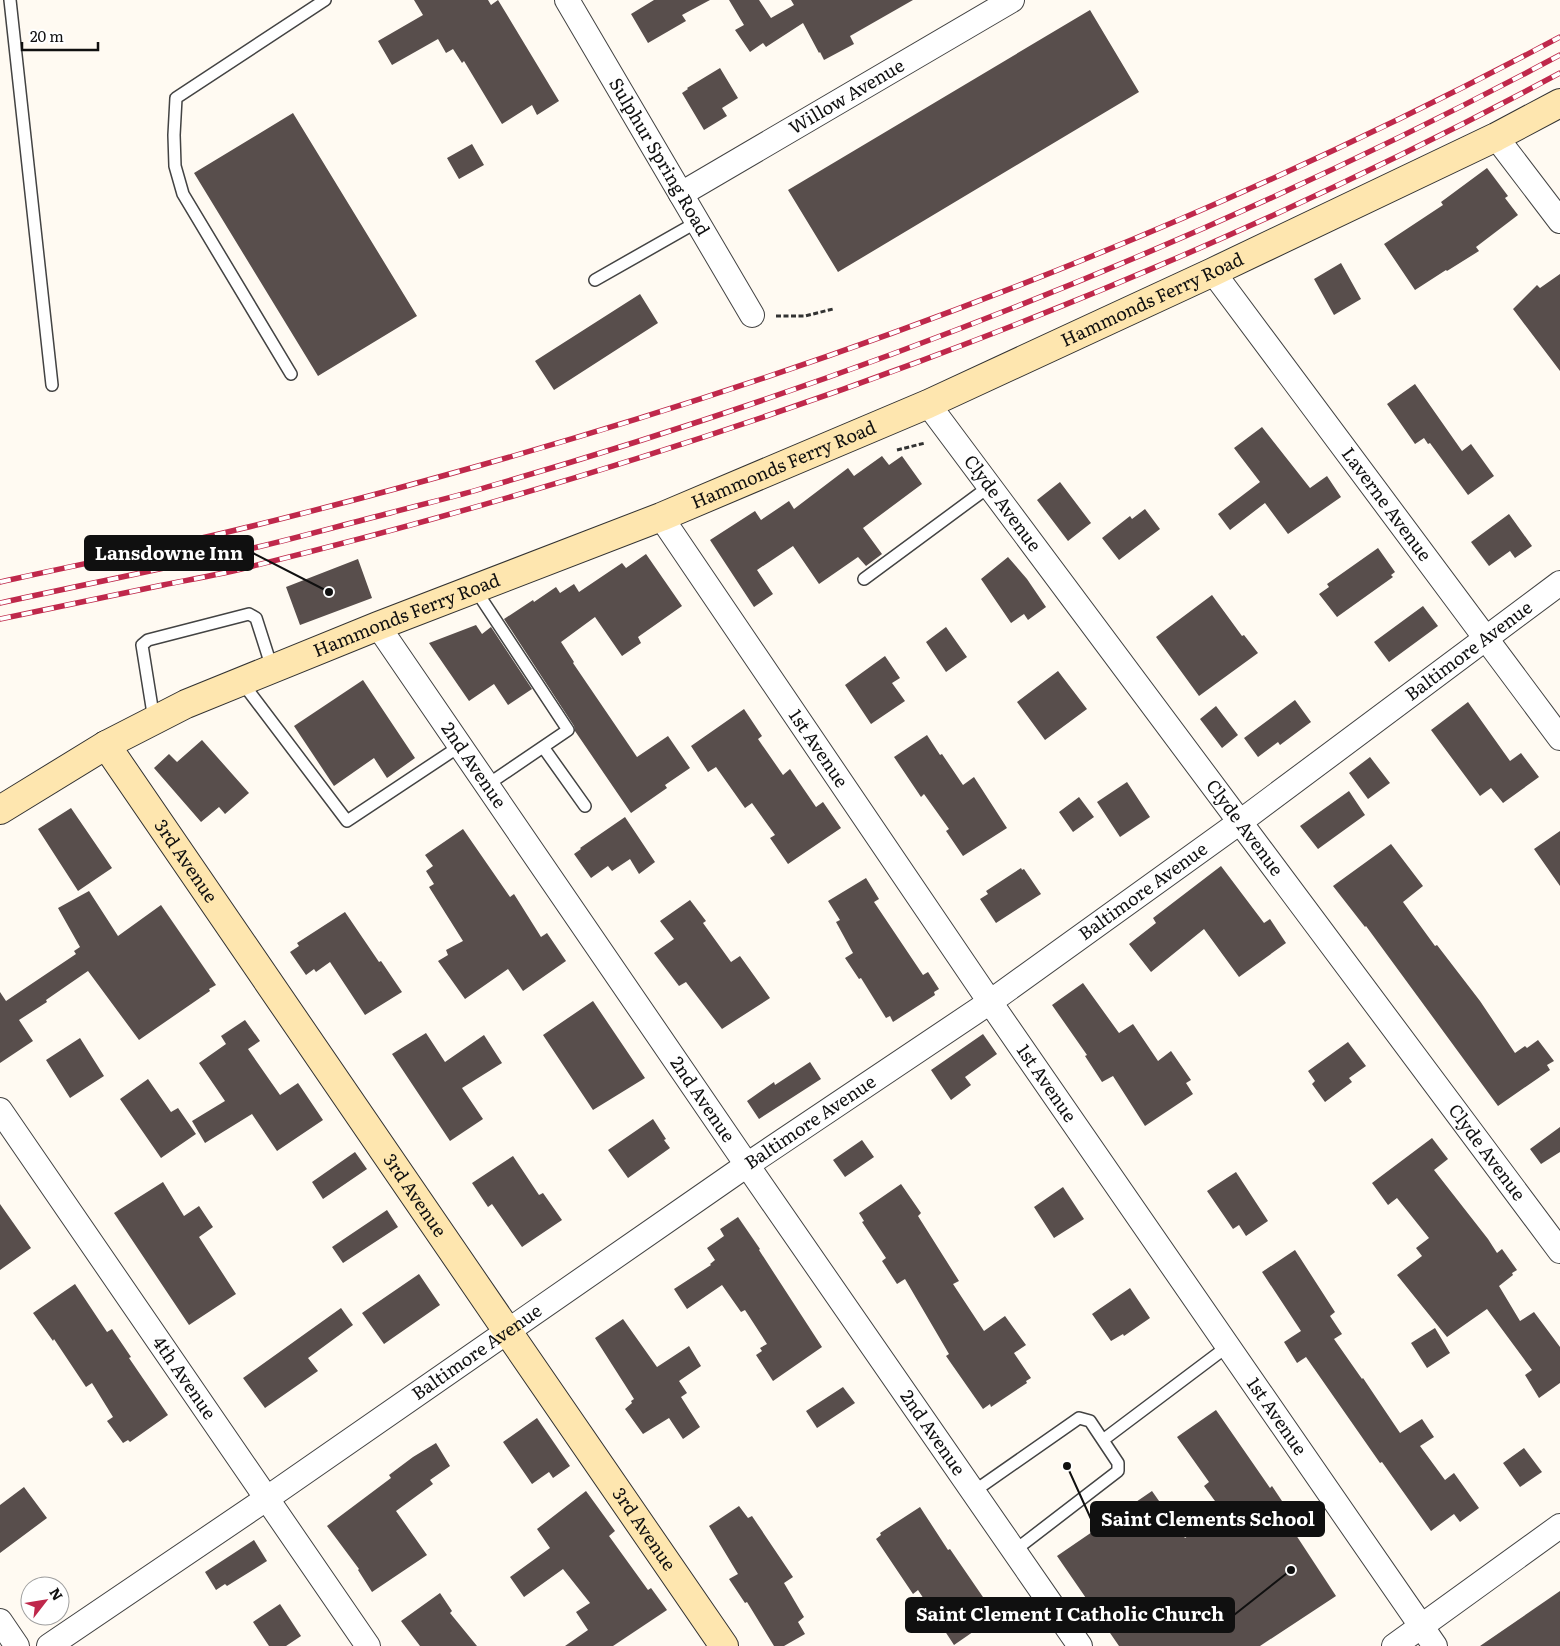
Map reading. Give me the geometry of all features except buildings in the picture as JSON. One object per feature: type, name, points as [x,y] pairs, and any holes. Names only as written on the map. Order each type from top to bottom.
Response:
[{"type":"street","name":"Sulphur Spring Road","points":[[567,0],[752,315]]},
{"type":"street","name":"Willow Avenue","points":[[681,194],[1002,2]]},
{"type":"street","name":"Hammonds Ferry Road","points":[[0,810],[106,744],[186,704],[378,626],[661,517],[928,404],[1213,272],[1496,137],[1560,103]]},
{"type":"street","points":[[1496,137],[1560,220]]},
{"type":"street","name":"Laverne Avenue","points":[[1213,272],[1560,738]]},
{"type":"street","name":"Clyde Avenue","points":[[928,404],[1560,1251]]},
{"type":"street","name":"1st Avenue","points":[[661,517],[990,1002],[1435,1646]]},
{"type":"street","name":"Baltimore Avenue","points":[[49,1646],[266,1499],[747,1166],[990,1002],[1240,822],[1560,583]]},
{"type":"street","name":"2nd Avenue","points":[[378,626],[747,1166],[1080,1646]]},
{"type":"street","name":"3rd Avenue","points":[[106,744],[724,1646]]},
{"type":"street","name":"4th Avenue","points":[[0,1110],[368,1646]]},
{"type":"street","points":[[1394,1646],[1560,1526]]},
{"type":"street","points":[[0,1621],[17,1646]]},
{"type":"lane","points":[[10,0],[52,385]]},
{"type":"lane","points":[[290,374],[183,194],[175,166],[176,98],[326,0]]},
{"type":"lane","points":[[596,280],[697,222]]},
{"type":"lane","points":[[864,578],[990,486]]},
{"type":"lane","points":[[475,589],[568,730],[487,785]]},
{"type":"lane","points":[[154,720],[142,645],[148,640],[249,614],[256,618],[272,668]]},
{"type":"lane","points":[[241,681],[347,821],[460,746]]},
{"type":"lane","points":[[543,747],[585,806]]},
{"type":"lane","points":[[1103,1440],[1228,1346]]},
{"type":"lane","points":[[973,1492],[1080,1418],[1090,1420],[1118,1463],[1118,1471],[1014,1551]]},
{"type":"path","points":[[805,316],[833,309]]},
{"type":"path","points":[[897,450],[920,444]]},
{"type":"railway","points":[[0,582],[153,549],[332,506],[618,425],[757,380],[1031,281],[1166,225],[1299,166],[1430,104],[1560,37]]},
{"type":"railway","points":[[0,603],[245,550],[463,494],[626,445],[763,400],[900,351],[1035,299],[1168,243],[1301,184],[1431,121],[1560,55]]},
{"type":"railway","points":[[0,619],[230,572],[422,522],[590,473],[757,419],[922,360],[1086,296],[1247,227],[1405,153],[1560,73]]},
{"type":"place","name":"Lansdowne Inn","points":[[329,592]]},
{"type":"place","name":"Saint Clements School","points":[[1067,1466]]},
{"type":"place","name":"Saint Clement I Catholic Church","points":[[1291,1570]]}]
